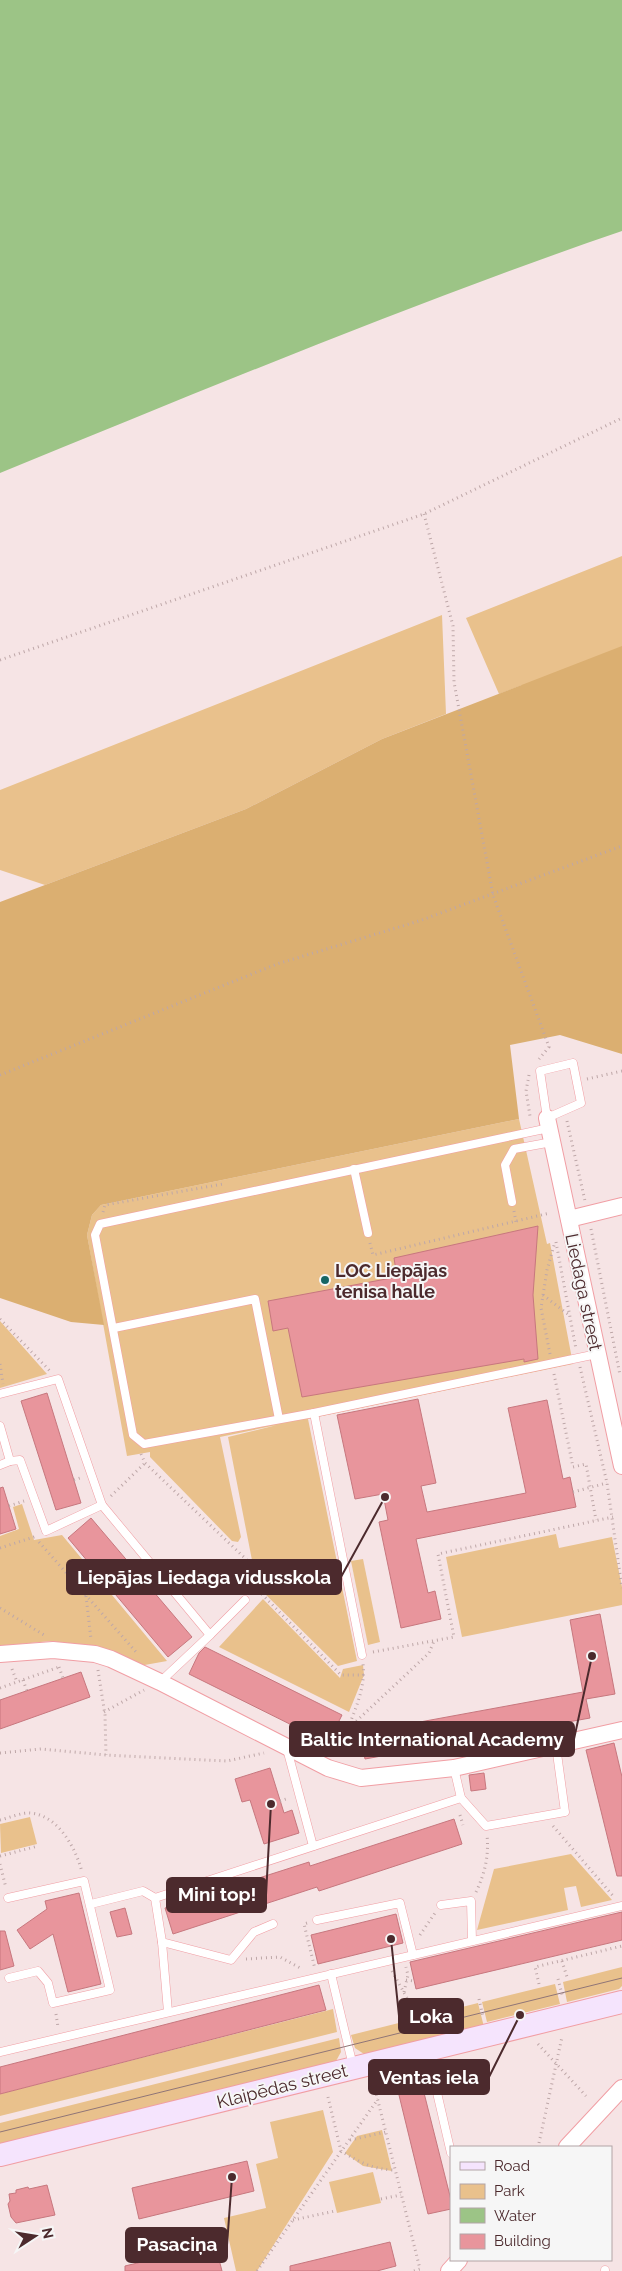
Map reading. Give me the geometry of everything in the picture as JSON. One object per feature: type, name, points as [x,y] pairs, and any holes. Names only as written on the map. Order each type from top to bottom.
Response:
[{"type":"main road","name":"Klaipēdas street","points":[[0,2155],[621,2003]]},
{"type":"street","name":"Liedaga street","points":[[550,1129],[622,1466]]},
{"type":"street","points":[[569,1219],[622,1206]]},
{"type":"street","points":[[0,1654],[53,1650],[95,1654],[124,1664],[287,1749],[328,1768],[361,1778],[454,1768],[622,1730]]},
{"type":"street","points":[[567,2146],[622,2088]]},
{"type":"street","points":[[448,2271],[458,2261]]},
{"type":"lane","points":[[512,1202],[505,1165],[514,1149],[550,1129],[565,1111],[581,1104],[573,1063],[540,1071],[550,1129]]},
{"type":"lane","points":[[550,1129],[100,1224],[95,1235],[133,1435],[144,1444],[279,1419],[597,1354]]},
{"type":"lane","points":[[354,1169],[368,1233]]},
{"type":"lane","points":[[114,1328],[255,1299],[279,1419]]},
{"type":"lane","points":[[2,1393],[58,1379],[102,1505],[210,1635]]},
{"type":"lane","points":[[314,1412],[362,1654]]},
{"type":"lane","points":[[0,1426],[10,1462]]},
{"type":"lane","points":[[0,1465],[20,1460],[46,1532],[102,1505]]},
{"type":"lane","points":[[160,1682],[244,1600]]},
{"type":"lane","points":[[454,1768],[461,1798],[486,1826],[565,1812],[556,1746]]},
{"type":"lane","points":[[287,1749],[313,1846]]},
{"type":"lane","points":[[91,1904],[143,1891],[155,1898],[461,1798]]},
{"type":"lane","points":[[8,1898],[84,1881],[110,1990],[53,2002],[48,1983],[38,1971],[10,1978]]},
{"type":"lane","points":[[155,1898],[162,1942],[168,2012]]},
{"type":"lane","points":[[441,1905],[471,1901],[472,1941]]},
{"type":"lane","points":[[317,1920],[400,1903],[412,1951]]},
{"type":"lane","points":[[0,2052],[404,1957],[412,1951],[472,1941],[622,1906]]},
{"type":"lane","points":[[162,1942],[232,1960],[254,1932],[273,1924]]},
{"type":"lane","points":[[330,1974],[353,2068]]},
{"type":"lane","points":[[434,2084],[450,2149]]},
{"type":"path","points":[[0,660],[424,514],[622,418]]},
{"type":"path","points":[[424,514],[453,626],[454,682],[493,895],[549,1048],[537,1062]]},
{"type":"path","points":[[0,1075],[277,964],[419,921],[622,846]]},
{"type":"path","points":[[576,1082],[622,1071]]},
{"type":"path","points":[[526,1091],[528,1077],[531,1072]]},
{"type":"path","points":[[565,1111],[621,1366]]},
{"type":"path","points":[[368,1233],[373,1255],[550,1213]]},
{"type":"path","points":[[543,1295],[570,1315]]},
{"type":"path","points":[[0,1319],[58,1379]]},
{"type":"path","points":[[578,1358],[607,1483],[622,1588]]},
{"type":"path","points":[[0,1364],[2,1393]]},
{"type":"path","points":[[133,1435],[145,1463],[249,1562],[251,1583],[341,1675],[364,1675]]},
{"type":"path","points":[[102,1505],[145,1463]]},
{"type":"path","points":[[573,1467],[586,1464],[596,1520]]},
{"type":"path","points":[[573,1492],[607,1483]]},
{"type":"path","points":[[21,1493],[26,1510]]},
{"type":"path","points":[[9,1506],[24,1501]]},
{"type":"path","points":[[328,1768],[348,1728],[364,1675],[362,1654],[454,1637],[438,1554],[613,1518]]},
{"type":"path","points":[[32,1528],[35,1537],[144,1660],[160,1682],[104,1712]]},
{"type":"path","points":[[0,1548],[46,1532]]},
{"type":"path","points":[[86,1595],[104,1712],[106,1755]]},
{"type":"path","points":[[0,1608],[44,1635]]},
{"type":"path","points":[[348,1728],[429,1653],[434,1641]]},
{"type":"path","points":[[0,1688],[68,1664]]},
{"type":"path","points":[[23,1680],[27,1691]]},
{"type":"path","points":[[0,1754],[41,1749],[106,1755],[228,1761],[287,1749]]},
{"type":"path","points":[[0,1820],[30,1813],[45,1818],[62,1832],[73,1846],[84,1881]]},
{"type":"path","points":[[544,1816],[622,1906]]},
{"type":"path","points":[[471,1901],[483,1878],[488,1851],[486,1826]]},
{"type":"path","points":[[0,1856],[38,1846]]},
{"type":"path","points":[[0,1864],[8,1898]]},
{"type":"path","points":[[412,1951],[441,1905]]},
{"type":"path","points":[[317,1920],[304,1924],[317,1977]]},
{"type":"path","points":[[539,1984],[535,1968],[622,1946]]},
{"type":"path","points":[[232,1960],[280,1957],[317,1977]]},
{"type":"path","points":[[404,1957],[408,1975],[404,1993]]},
{"type":"path","points":[[388,1960],[394,1976],[417,2016]]},
{"type":"path","points":[[562,1961],[567,1977]]},
{"type":"path","points":[[558,1979],[564,2005]]},
{"type":"path","points":[[406,1980],[414,1981]]},
{"type":"path","points":[[53,2002],[60,2038]]},
{"type":"path","points":[[539,2144],[562,2037]]},
{"type":"path","points":[[538,2044],[586,2096]]},
{"type":"path","points":[[374,2085],[420,2269],[414,2271]]},
{"type":"path","points":[[328,2097],[341,2152],[364,2165],[381,2170],[395,2170]]},
{"type":"path","points":[[257,2271],[378,2099]]},
{"type":"path","points":[[348,2141],[386,2132]]},
{"type":"path","points":[[381,2199],[401,2195]]},
{"type":"path","points":[[293,2220],[335,2211]]},
{"type":"green space","points":[[622,556],[622,763],[522,685],[499,694],[466,618]]},
{"type":"green space","points":[[442,615],[446,714],[382,739],[246,809],[45,885],[0,870],[0,790]]},
{"type":"green space","name":"LOC Liepājas tenisa halle","points":[[519,1119],[547,1244],[550,1243],[573,1364],[308,1419],[357,1661],[338,1666],[257,1586],[228,1437],[277,1425],[220,1437],[241,1537],[238,1542],[232,1541],[150,1457],[150,1452],[127,1456],[87,1235],[92,1215],[101,1205]]},
{"type":"green space","points":[[0,1321],[47,1374],[0,1388]]},
{"type":"green space","points":[[22,1504],[34,1540],[62,1535],[167,1661],[139,1666],[103,1649],[51,1641],[0,1646],[0,1536],[19,1529],[13,1507]]},
{"type":"green space","points":[[556,1534],[559,1548],[612,1537],[622,1587],[622,1605],[462,1637],[446,1557]]},
{"type":"green space","points":[[363,1559],[380,1642],[368,1645],[351,1561]]},
{"type":"green space","points":[[263,1599],[340,1678],[343,1669],[363,1665],[364,1675],[349,1712],[219,1647]]},
{"type":"green space","points":[[30,1817],[37,1844],[1,1853],[0,1824]]},
{"type":"green space","points":[[571,1854],[612,1900],[581,1907],[576,1886],[564,1888],[568,1910],[477,1930],[494,1869]]},
{"type":"green space","points":[[622,1967],[622,1986],[619,1989],[567,2002],[563,1982]]},
{"type":"green space","points":[[555,1984],[560,2004],[487,2022],[482,2002]]},
{"type":"green space","points":[[478,2003],[484,2027],[364,2054],[355,2048],[351,2035]]},
{"type":"green space","points":[[333,2009],[337,2032],[0,2116],[0,2094]]},
{"type":"green space","points":[[339,2038],[341,2052],[336,2061],[0,2145],[0,2123]]},
{"type":"green space","points":[[323,2110],[333,2152],[257,2271],[236,2271],[224,2218],[266,2208],[256,2164],[278,2158],[270,2122]]},
{"type":"green space","points":[[382,2130],[392,2171],[363,2166],[345,2153],[357,2136]]},
{"type":"green space","points":[[373,2172],[381,2203],[337,2213],[329,2182]]},
{"type":"shaded area","points":[[622,646],[622,1054],[560,1035],[510,1045],[519,1119],[101,1205],[92,1215],[87,1235],[104,1325],[71,1322],[0,1298],[0,902],[246,809],[382,739]]},
{"type":"water","points":[[0,0],[622,0],[622,231],[387,317],[0,473]]},
{"type":"building","points":[[538,1226],[533,1295],[538,1359],[524,1362],[524,1359],[302,1397],[288,1328],[273,1331],[268,1301],[397,1277],[394,1258]]},
{"type":"building","points":[[47,1393],[81,1503],[56,1510],[21,1401]]},
{"type":"building","points":[[418,1399],[436,1483],[421,1486],[427,1512],[526,1493],[508,1408],[547,1400],[563,1479],[570,1477],[576,1507],[416,1539],[428,1593],[435,1591],[441,1619],[401,1628],[379,1522],[388,1520],[383,1494],[355,1499],[337,1415]]},
{"type":"building","points":[[3,1487],[16,1529],[0,1534],[0,1488]]},
{"type":"building","points":[[91,1518],[192,1637],[168,1657],[68,1538]]},
{"type":"building","points":[[600,1614],[615,1694],[586,1699],[590,1718],[365,1759],[360,1733],[583,1692],[570,1620]]},
{"type":"building","points":[[205,1647],[342,1715],[328,1743],[189,1674],[199,1653]]},
{"type":"building","points":[[81,1672],[90,1697],[0,1729],[0,1700]]},
{"type":"building","points":[[614,1743],[622,1777],[622,1876],[617,1876],[586,1750]]},
{"type":"building","points":[[270,1768],[284,1813],[292,1810],[299,1833],[264,1844],[250,1800],[242,1802],[235,1779]]},
{"type":"building","points":[[484,1773],[486,1789],[471,1791],[469,1775]]},
{"type":"building","points":[[454,1819],[462,1844],[319,1891],[317,1887],[173,1934],[165,1908],[309,1862],[310,1866]]},
{"type":"building","points":[[79,1893],[101,1984],[68,1992],[53,1934],[30,1949],[17,1930],[47,1909],[45,1901]]},
{"type":"building","points":[[125,1908],[132,1934],[117,1937],[110,1912]]},
{"type":"building","points":[[622,1912],[622,1940],[416,1989],[410,1962]]},
{"type":"building","points":[[396,1914],[403,1943],[318,1964],[311,1935]]},
{"type":"building","points":[[0,1931],[5,1931],[14,1966],[0,1970]]},
{"type":"building","points":[[319,1985],[326,2010],[0,2094],[0,2067]]},
{"type":"building","points":[[422,2085],[450,2196],[450,2209],[428,2214],[398,2091]]},
{"type":"building","points":[[247,2161],[254,2191],[139,2219],[132,2188]]},
{"type":"building","points":[[47,2185],[55,2215],[16,2223],[11,2217],[8,2204],[10,2201],[9,2194],[28,2187],[29,2189]]},
{"type":"building","points":[[390,2242],[396,2266],[377,2271],[290,2271],[290,2266]]},
{"type":"building","points":[[215,2244],[222,2271],[125,2271],[125,2266]]},
{"type":"tram line","points":[[0,2132],[622,1978]]},
{"type":"place","name":"LOC Liepājas tenisa halle","points":[[325,1280]]},
{"type":"place","name":"Liepājas Liedaga vidusskola","points":[[385,1497]]},
{"type":"place","name":"Baltic International Academy","points":[[592,1656]]},
{"type":"place","name":"Mini top!","points":[[271,1804]]},
{"type":"place","name":"Loka","points":[[391,1939]]},
{"type":"place","name":"Ventas iela","points":[[520,2015]]},
{"type":"place","name":"Pasaciņa","points":[[232,2177]]}]
